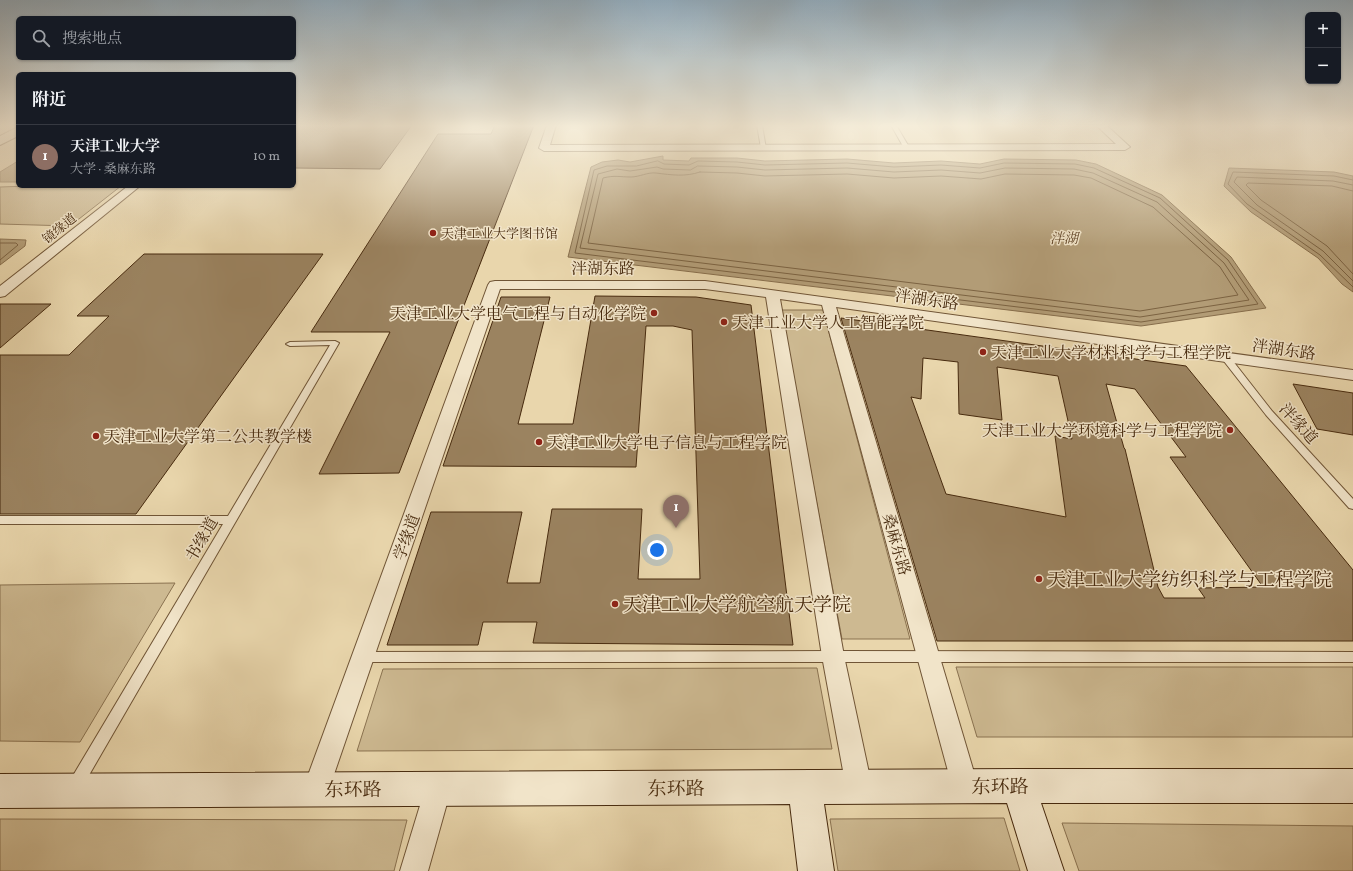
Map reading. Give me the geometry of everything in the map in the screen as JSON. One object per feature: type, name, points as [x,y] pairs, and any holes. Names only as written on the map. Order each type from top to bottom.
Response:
[{"type":"street","name":"镜缘道","points":[[0,293],[132,188]]},
{"type":"street","name":"泮湖东路","points":[[495,285],[705,285],[1353,376]]},
{"type":"street","name":"学缘道","points":[[316,789],[495,285]]},
{"type":"street","points":[[772,295],[833,656],[859,787]]},
{"type":"street","name":"桑麻东路","points":[[828,302],[965,786]]},
{"type":"street","name":"东环路","points":[[0,791],[965,786],[1353,786]]},
{"type":"street","points":[[1019,786],[1046,871]]},
{"type":"street","points":[[805,787],[816,871]]},
{"type":"street","points":[[414,871],[438,789]]},
{"type":"lane","name":"书缘道","points":[[72,791],[335,343],[290,344]]},
{"type":"lane","name":"泮缘道","points":[[1226,358],[1269,413],[1353,505]]},
{"type":"lane","points":[[0,520],[231,520]]},
{"type":"lane","points":[[363,657],[1353,657]]},
{"type":"shaded area","points":[[0,187],[118,188],[70,226],[0,224]]},
{"type":"shaded area","points":[[781,310],[823,310],[910,639],[842,639]]},
{"type":"shaded area","points":[[175,583],[80,742],[0,741],[0,585]]},
{"type":"shaded area","points":[[956,667],[1353,667],[1353,737],[977,737]]},
{"type":"shaded area","points":[[817,668],[832,749],[357,751],[383,669]]},
{"type":"shaded area","points":[[1004,818],[1020,871],[838,871],[830,819]]},
{"type":"shaded area","points":[[0,819],[407,820],[394,871],[0,871]]},
{"type":"shaded area","points":[[1062,823],[1353,826],[1353,871],[1079,871]]},
{"type":"water","points":[[10,166],[16,166],[16,182],[0,182],[0,172]]},
{"type":"water","name":"泮湖","points":[[594,166],[1100,166],[1162,195],[1231,257],[1266,308],[1141,326],[568,257],[591,167]]},
{"type":"water","points":[[1229,168],[1334,172],[1353,176],[1353,292],[1342,284],[1318,258],[1251,212],[1224,186]]},
{"type":"water","points":[[0,239],[26,240],[25,246],[0,265]]},
{"type":"building","points":[[296,166],[382,166],[380,169],[296,168]]},
{"type":"building","name":"天津工业大学图书馆","points":[[418,166],[518,166],[399,473],[319,474],[390,332],[311,332]]},
{"type":"building","name":"天津工业大学第二公共教学楼","points":[[144,254],[323,254],[136,514],[0,514],[0,355],[69,355],[109,316],[77,316]]},
{"type":"building","points":[[595,296],[696,297],[751,305],[793,645],[533,643],[537,622],[483,622],[478,645],[387,645],[431,512],[522,512],[507,583],[540,583],[552,509],[642,509],[638,579],[700,579],[692,330],[673,326],[646,326],[636,467],[443,466],[501,297],[550,297],[518,424],[573,424]]},
{"type":"building","points":[[0,304],[51,304],[0,348]]},
{"type":"building","points":[[841,318],[1186,366],[1353,570],[1353,641],[937,641]],"holes":[[[923,358],[958,362],[959,414],[1002,420],[997,367],[1058,376],[1072,439],[1055,436],[1066,517],[946,494],[911,397],[921,399]],[[1106,384],[1135,389],[1186,457],[1170,457],[1263,587],[1198,588],[1205,598],[1164,598],[1158,587],[1125,449]]]},
{"type":"building","points":[[1293,384],[1353,393],[1353,435],[1317,429]]},
{"type":"place","name":"天津工业大学图书馆","points":[[433,233]]},
{"type":"place","name":"天津工业大学电气工程与自动化学院","points":[[654,313]]},
{"type":"place","name":"天津工业大学人工智能学院","points":[[724,322]]},
{"type":"place","name":"天津工业大学材料科学与工程学院","points":[[983,352]]},
{"type":"place","name":"天津工业大学环境科学与工程学院","points":[[1230,430]]},
{"type":"place","name":"天津工业大学第二公共教学楼","points":[[96,436]]},
{"type":"place","name":"天津工业大学电子信息与工程学院","points":[[539,442]]},
{"type":"place","name":"天津工业大学","points":[[676,528]]},
{"type":"place","name":"天津工业大学纺织科学与工程学院","points":[[1039,579]]},
{"type":"place","name":"天津工业大学航空航天学院","points":[[615,604]]}]
